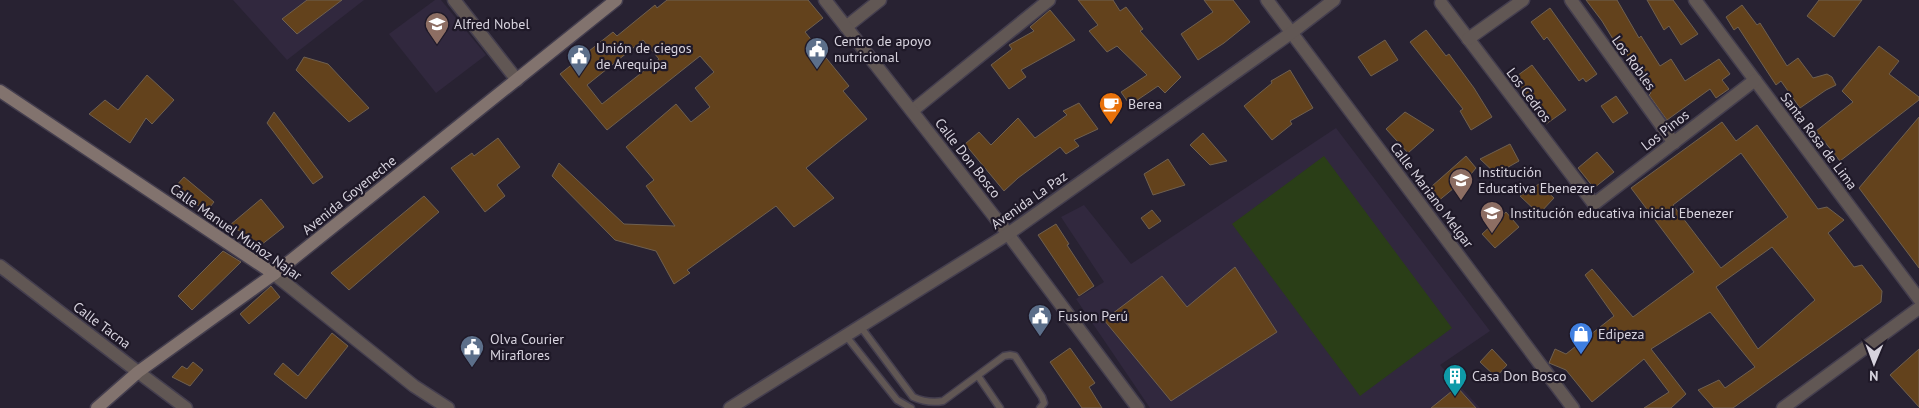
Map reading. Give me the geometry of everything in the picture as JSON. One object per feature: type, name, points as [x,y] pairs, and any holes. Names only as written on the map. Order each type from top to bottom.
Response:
[{"type":"main road","name":"Avenida Goyeneche","points":[[97,408],[138,372],[274,274],[616,0]]},
{"type":"main road","name":"Calle Manuel Muñoz Najar","points":[[0,91],[274,274]]},
{"type":"street","points":[[454,0],[517,80]]},
{"type":"street","name":"Calle Don Bosco","points":[[824,0],[1008,234],[1138,408]]},
{"type":"street","points":[[846,27],[880,0]]},
{"type":"street","points":[[912,111],[1049,0]]},
{"type":"street","name":"Calle Mariano Melgar","points":[[1267,0],[1573,408]]},
{"type":"street","name":"Avenida La Paz","points":[[730,408],[1008,234],[1291,33],[1334,0]]},
{"type":"street","points":[[1468,39],[1524,0]]},
{"type":"street","name":"Los Robles","points":[[1571,0],[1674,143]]},
{"type":"street","name":"Santa Rosa de Lima","points":[[1695,0],[1919,299]]},
{"type":"street","name":"Los Cedros","points":[[1441,3],[1594,204]]},
{"type":"street","name":"Los Pinos","points":[[1594,204],[1755,80]]},
{"type":"street","name":"Calle Tacna","points":[[0,266],[186,408]]},
{"type":"street","name":"Calle Manuel Muñoz Najar","points":[[274,274],[414,386],[448,408]]},
{"type":"street","points":[[1783,408],[1919,308]]},
{"type":"lane","points":[[860,326],[914,396],[923,402],[935,403],[943,401],[1004,356],[1010,355],[1015,356],[1042,397],[1044,403],[1040,408]]},
{"type":"lane","points":[[846,336],[897,400],[910,408]]},
{"type":"lane","points":[[978,376],[1000,408]]},
{"type":"shaded area","points":[[233,0],[364,0],[287,60]]},
{"type":"shaded area","name":"Alfred Nobel","points":[[435,0],[441,0],[486,55],[436,93],[389,34]]},
{"type":"shaded area","points":[[1336,128],[1490,331],[1440,365],[1480,408],[1150,408],[1076,299],[1104,282],[1061,217],[1084,205],[1131,264]]},
{"type":"green space","points":[[1324,156],[1452,328],[1360,396],[1232,224]]},
{"type":"building","points":[[307,0],[342,0],[297,34],[282,19]]},
{"type":"building","points":[[667,0],[808,0],[823,18],[805,32],[849,86],[843,91],[867,119],[806,168],[834,198],[794,227],[776,206],[687,270],[690,273],[674,284],[656,251],[615,240],[552,176],[559,163],[624,224],[675,226],[646,186],[654,180],[626,147],[676,104],[691,122],[710,107],[695,88],[714,72],[700,56],[607,130],[560,74],[613,32],[617,36],[655,5],[657,8]],"holes":[[[643,40],[659,59],[602,104],[587,85]]]},
{"type":"building","points":[[1078,0],[1113,0],[1120,11],[1126,7],[1143,29],[1140,31],[1181,77],[1165,93],[1158,86],[1130,105],[1121,92],[1147,75],[1117,46],[1107,52],[1089,31],[1098,25]]},
{"type":"building","points":[[1204,0],[1233,0],[1250,22],[1224,43],[1198,60],[1181,34],[1213,12]]},
{"type":"building","points":[[1586,0],[1617,0],[1639,38],[1641,36],[1660,66],[1671,59],[1685,81],[1719,59],[1730,74],[1722,80],[1729,89],[1716,98],[1710,89],[1667,120],[1649,95],[1651,93],[1619,42],[1616,44]]},
{"type":"building","points":[[1647,0],[1673,0],[1698,34],[1681,45],[1669,26],[1664,30]]},
{"type":"building","points":[[1819,0],[1862,0],[1834,37],[1807,16]]},
{"type":"building","points":[[1742,5],[1757,25],[1760,23],[1787,66],[1798,58],[1813,78],[1827,74],[1832,77],[1836,85],[1800,108],[1781,81],[1776,85],[1738,27],[1734,30],[1726,17]]},
{"type":"building","points":[[1550,8],[1597,74],[1586,82],[1583,78],[1579,81],[1547,37],[1544,40],[1531,22]]},
{"type":"building","points":[[1050,10],[1075,40],[1021,70],[1026,77],[1009,89],[991,65],[1012,49],[1009,45],[1034,31],[1030,27]]},
{"type":"building","points":[[1426,30],[1446,56],[1449,54],[1492,117],[1471,130],[1460,111],[1463,109],[1410,42]]},
{"type":"building","points":[[1385,40],[1398,60],[1371,76],[1358,57]]},
{"type":"building","points":[[1879,46],[1899,61],[1889,74],[1919,97],[1919,100],[1840,161],[1816,131],[1853,102],[1842,91]]},
{"type":"building","points":[[304,57],[328,64],[369,108],[349,122],[296,70]]},
{"type":"building","points":[[1532,65],[1566,110],[1546,124],[1539,111],[1514,78]]},
{"type":"building","points":[[1290,70],[1313,108],[1290,121],[1292,124],[1272,140],[1244,106],[1272,83],[1271,81]]},
{"type":"building","points":[[147,75],[174,100],[152,124],[146,118],[130,143],[89,114],[105,100],[118,110]]},
{"type":"building","points":[[1616,96],[1628,113],[1613,123],[1601,106]]},
{"type":"building","points":[[1079,103],[1098,129],[1074,140],[1079,146],[1066,154],[1060,147],[1018,178],[1004,191],[965,144],[979,132],[991,145],[1018,118],[1035,138],[1067,115],[1063,111]]},
{"type":"building","points":[[274,112],[323,177],[313,184],[267,123]]},
{"type":"building","points":[[1405,112],[1434,130],[1408,153],[1386,129]]},
{"type":"building","points":[[1919,117],[1919,268],[1859,188]]},
{"type":"building","points":[[1722,122],[1736,141],[1757,125],[1818,209],[1827,207],[1844,220],[1828,233],[1854,267],[1862,265],[1882,291],[1881,302],[1733,408],[1714,408],[1698,390],[1719,380],[1725,388],[1755,367],[1710,312],[1651,349],[1686,394],[1671,408],[1644,408],[1669,392],[1644,359],[1592,402],[1566,370],[1549,363],[1555,349],[1566,354],[1614,316],[1585,275],[1592,269],[1633,317],[1694,272],[1631,188]],"holes":[[[1741,153],[1788,217],[1721,268],[1673,205]],[[1772,247],[1815,300],[1758,349],[1716,287]]]},
{"type":"building","points":[[1203,133],[1227,161],[1210,165],[1190,145]]},
{"type":"building","points":[[498,138],[520,167],[497,185],[505,196],[485,212],[451,168],[472,153],[474,156]]},
{"type":"building","points":[[1510,144],[1519,161],[1496,174],[1480,159]]},
{"type":"building","points":[[1597,152],[1614,172],[1594,188],[1578,168]]},
{"type":"building","points":[[1466,156],[1476,168],[1471,174],[1437,202],[1423,194]]},
{"type":"building","points":[[1168,159],[1185,185],[1153,195],[1144,174]]},
{"type":"building","points":[[184,177],[214,202],[206,212],[175,187]]},
{"type":"building","points":[[1539,184],[1554,198],[1539,214],[1520,196]]},
{"type":"building","points":[[424,196],[439,212],[349,290],[331,273]]},
{"type":"building","points":[[261,199],[284,227],[261,245],[230,225]]},
{"type":"building","points":[[1152,210],[1161,221],[1149,229],[1141,218]]},
{"type":"building","points":[[1506,212],[1519,227],[1495,248],[1482,234]]},
{"type":"building","points":[[1056,224],[1069,244],[1067,245],[1094,286],[1079,296],[1038,235]]},
{"type":"building","points":[[223,251],[241,262],[192,310],[178,296]]},
{"type":"building","points":[[1235,267],[1277,332],[1171,401],[1104,320],[1162,276],[1187,307]]},
{"type":"building","points":[[271,286],[280,297],[249,324],[240,314]]},
{"type":"building","points":[[332,333],[348,346],[306,399],[274,374],[283,363],[298,376]]},
{"type":"building","points":[[1070,348],[1095,383],[1089,387],[1102,408],[1082,408],[1050,362]]},
{"type":"building","points":[[1492,349],[1507,365],[1496,377],[1480,362]]},
{"type":"building","points":[[1919,349],[1919,407],[1890,375]]},
{"type":"building","points":[[193,362],[203,370],[190,386],[172,377],[182,366],[187,369]]},
{"type":"building","name":"Casa Don Bosco","points":[[1457,387],[1476,408],[1431,408]]},
{"type":"place","name":"Alfred Nobel","points":[[437,45]]},
{"type":"place","name":"Centro de apoyo nutricional","points":[[817,70]]},
{"type":"place","name":"Unión de ciegos de Arequipa","points":[[579,77]]},
{"type":"place","name":"Berea","points":[[1111,125]]},
{"type":"place","name":"Institución Educativa Ebenezer","points":[[1461,201]]},
{"type":"place","name":"Institución educativa inicial Ebenezer","points":[[1492,234]]},
{"type":"place","name":"Fusion Perú","points":[[1040,337]]},
{"type":"place","name":"Edipeza","points":[[1581,355]]},
{"type":"place","name":"Olva Courier Miraflores","points":[[472,368]]},
{"type":"place","name":"Casa Don Bosco","points":[[1455,397]]}]
